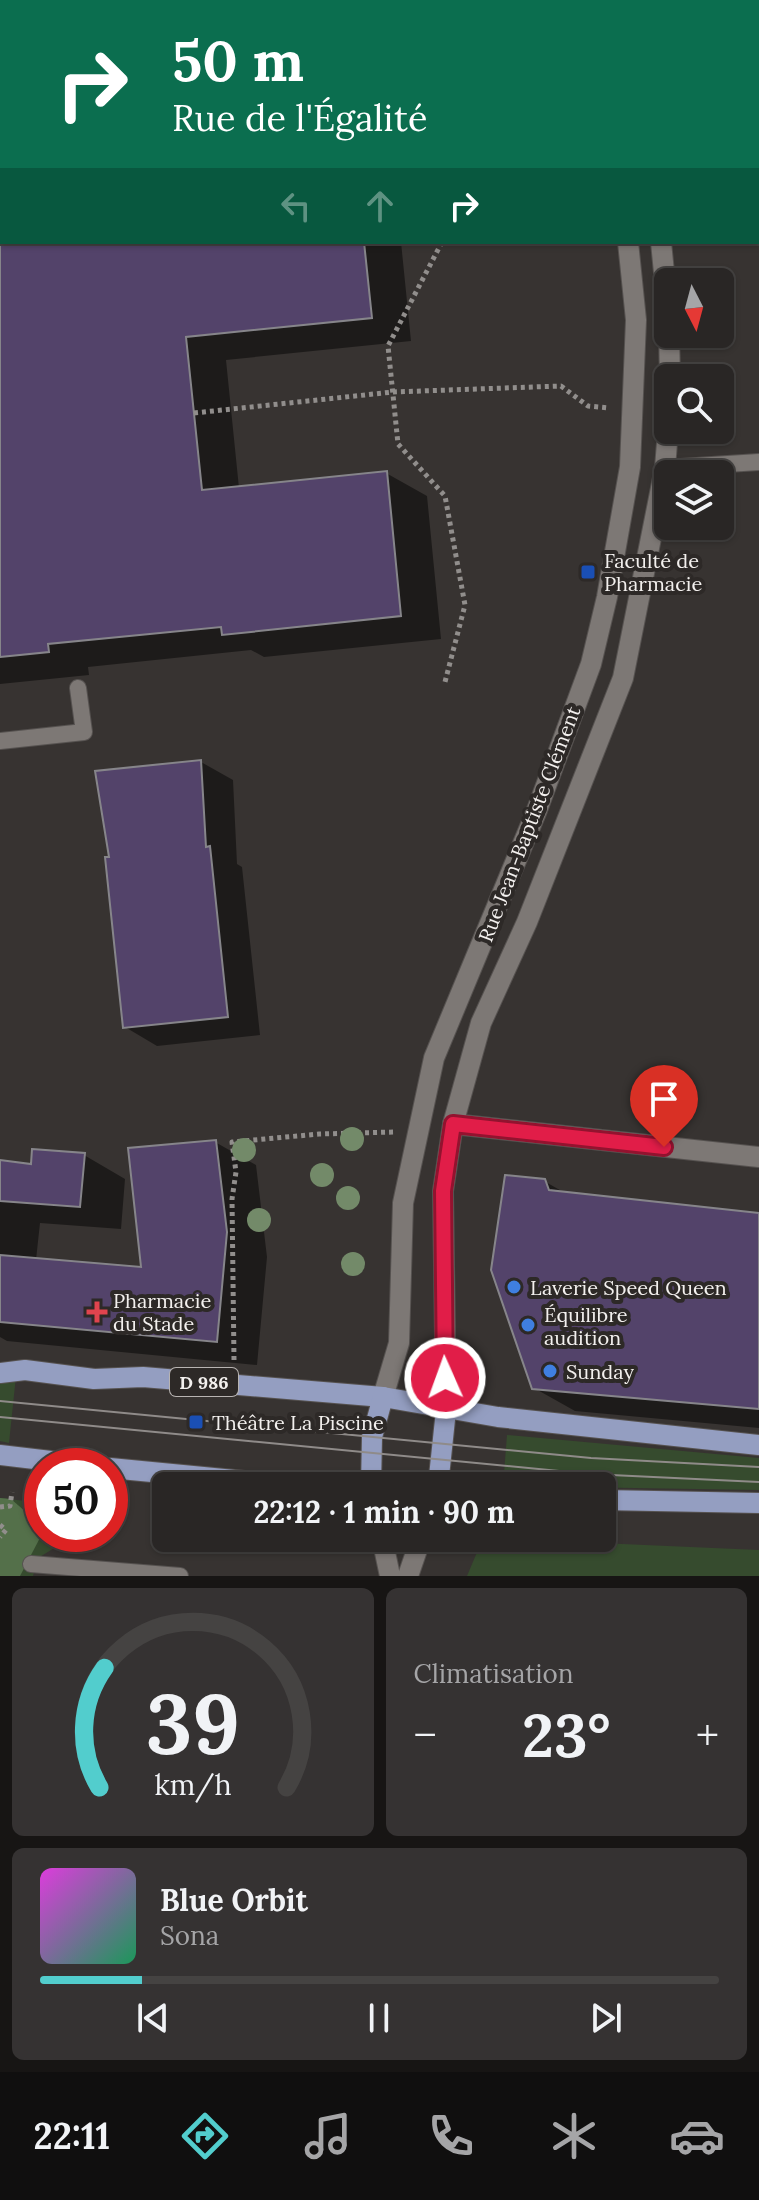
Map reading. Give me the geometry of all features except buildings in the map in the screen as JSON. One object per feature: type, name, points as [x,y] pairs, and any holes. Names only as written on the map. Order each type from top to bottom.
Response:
[{"type":"main road","name":"Rue Jean-Baptiste Clément","points":[[383,1397],[399,1343],[403,1203],[434,1058],[537,810],[594,651],[630,467],[636,320],[628,244]]},
{"type":"main road","points":[[661,244],[664,268]]},
{"type":"main road","name":"Rue Jean-Baptiste Clément","points":[[446,1410],[443,1191],[453,1124],[481,1023],[527,922],[623,678],[654,523]]},
{"type":"main road","points":[[453,1124],[759,1157]]},
{"type":"main road","name":"D 986","points":[[0,1373],[25,1370],[94,1379],[143,1377],[383,1397]]},
{"type":"main road","points":[[371,1472],[372,1437],[383,1397],[446,1410],[759,1445]]},
{"type":"main road","points":[[439,1472],[446,1410]]},
{"type":"main road","points":[[0,1455],[24,1458]]},
{"type":"main road","points":[[128,1470],[152,1472]]},
{"type":"main road","points":[[616,1500],[759,1503]]},
{"type":"main road","points":[[385,1552],[390,1576]]},
{"type":"main road","points":[[408,1576],[416,1552]]},
{"type":"lane","points":[[734,464],[759,462]]},
{"type":"lane","points":[[0,741],[84,732],[78,688]]},
{"type":"lane","points":[[31,1564],[180,1576]]},
{"type":"path","points":[[441,244],[388,346],[398,444],[445,496],[465,605],[445,682]]},
{"type":"path","points":[[194,413],[393,392],[561,386],[588,406]]},
{"type":"path","points":[[234,1385],[236,1254],[232,1199],[236,1172],[232,1142],[319,1134],[418,1132]]},
{"type":"path","points":[[0,1507],[10,1506],[12,1492]]},
{"type":"path","points":[[0,1525],[6,1530],[0,1537]]},
{"type":"green space","points":[[16,1376],[9,1443],[0,1441],[0,1379]]},
{"type":"green space","points":[[507,1435],[759,1458],[759,1490],[616,1488],[616,1472],[504,1472]]},
{"type":"green space","points":[[0,1498],[24,1501],[24,1552],[48,1552],[38,1558],[33,1576],[0,1576]]},
{"type":"green space","points":[[0,1498],[11,1499],[24,1510],[24,1552],[33,1552],[20,1576],[0,1576]]},
{"type":"green space","points":[[616,1544],[759,1550],[759,1576],[467,1576],[477,1552],[616,1552]]},
{"type":"tram line","points":[[0,1401],[591,1458],[759,1467]]},
{"type":"tram line","points":[[0,1417],[590,1474],[759,1482]]},
{"type":"place","name":"Faculté de Pharmacie","points":[[588,572]]},
{"type":"place","name":"Laverie Speed Queen","points":[[514,1287]]},
{"type":"place","name":"Pharmacie du Stade","points":[[97,1312]]},
{"type":"place","name":"Équilibre audition","points":[[528,1325]]},
{"type":"place","name":"Sunday","points":[[550,1371]]},
{"type":"place","name":"Théâtre La Piscine","points":[[196,1422]]},
{"type":"route","points":[[445,1378],[443,1191],[453,1124],[664,1147]]}]
